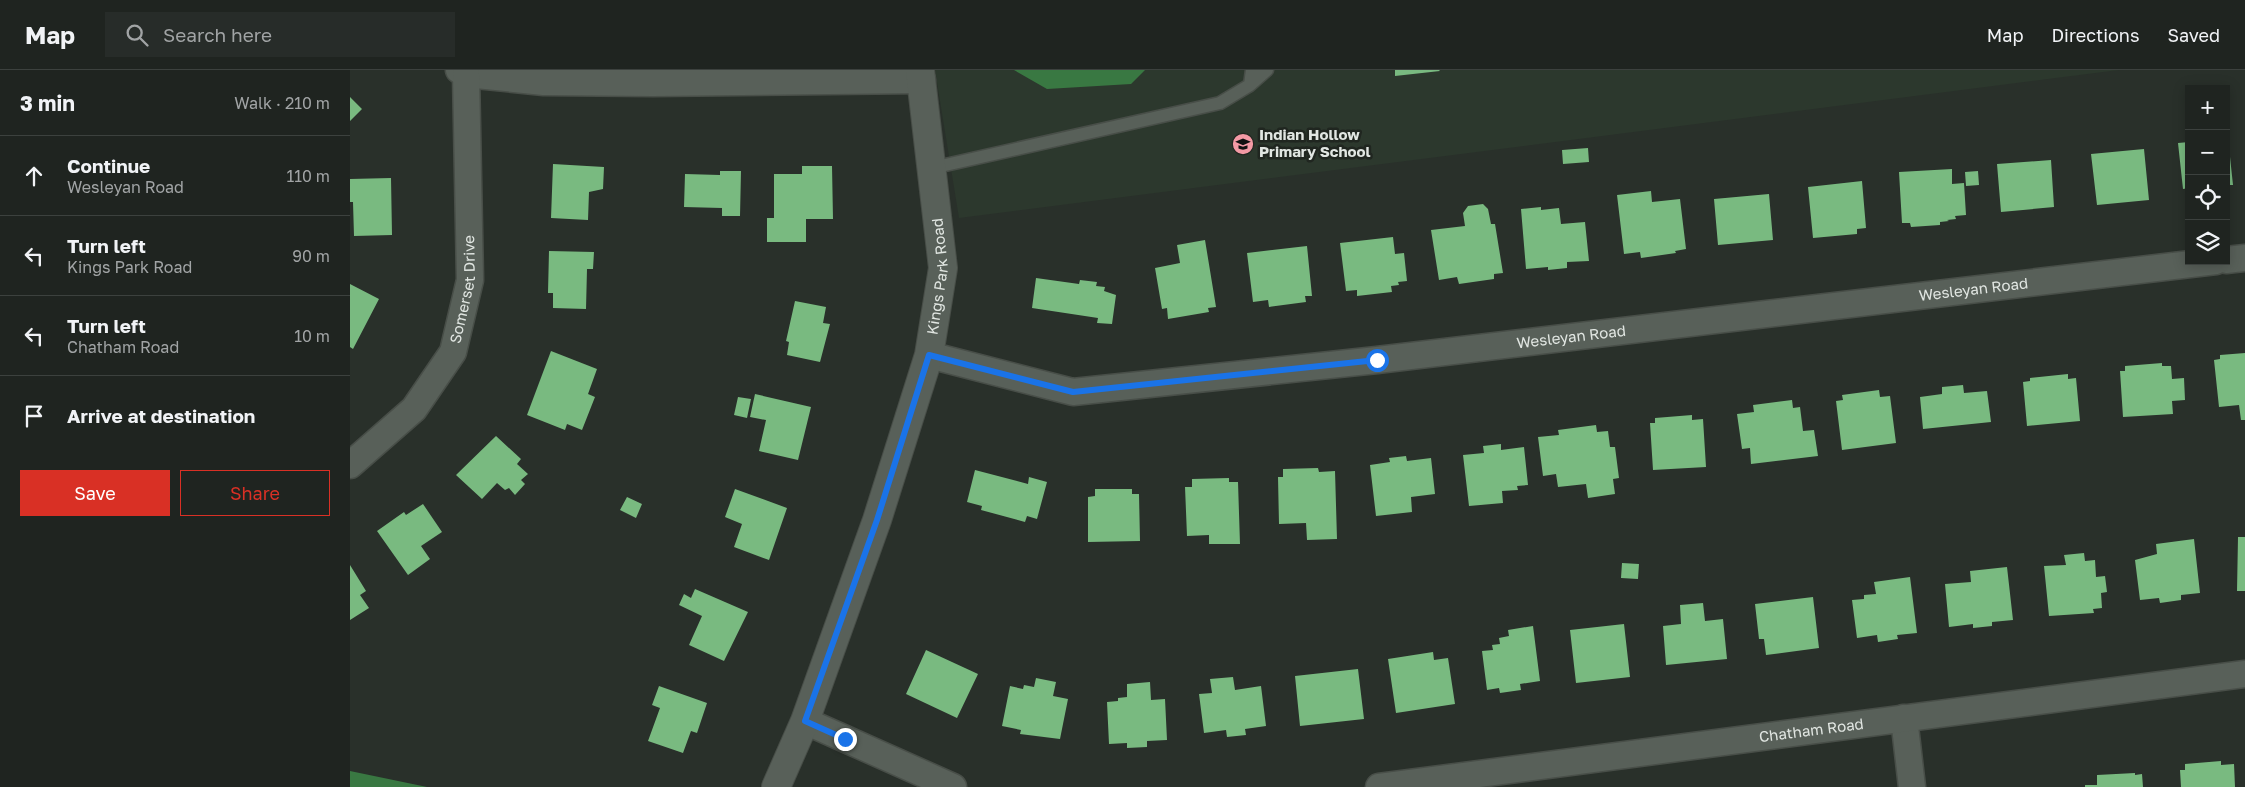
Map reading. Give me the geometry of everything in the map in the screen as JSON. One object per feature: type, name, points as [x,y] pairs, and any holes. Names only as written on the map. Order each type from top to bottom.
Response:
[{"type":"street","points":[[462,72],[544,82],[633,83],[921,75]]},
{"type":"street","name":"Somerset Drive","points":[[350,465],[414,409],[453,352],[470,280],[462,72]]},
{"type":"street","name":"Kings Park Road","points":[[776,787],[805,721],[877,520],[929,355],[943,268],[921,75]]},
{"type":"street","points":[[2230,260],[2245,258]]},
{"type":"street","name":"Wesleyan Road","points":[[929,355],[1073,392],[1396,358],[2185,265]]},
{"type":"street","name":"Chatham Road","points":[[1378,787],[2245,674]]},
{"type":"street","points":[[1904,718],[1912,787]]},
{"type":"street","points":[[805,721],[953,787]]},
{"type":"lane","points":[[1250,85],[1252,70]]},
{"type":"lane","points":[[932,168],[1220,103],[1250,85],[1267,70]]},
{"type":"shaded area","name":"Indian Hollow Primary School","points":[[935,70],[2119,70],[959,218]]},
{"type":"green space","points":[[1014,70],[1145,70],[1131,84],[1047,89]]},
{"type":"green space","points":[[350,771],[427,787],[350,787]]},
{"type":"building","points":[[1395,70],[1439,70],[1440,71],[1395,76]]},
{"type":"building","points":[[350,97],[362,109],[350,121]]},
{"type":"building","points":[[2185,142],[2185,189],[2183,189],[2178,143]]},
{"type":"building","points":[[1588,148],[1589,162],[1563,164],[1562,150]]},
{"type":"building","points":[[2144,149],[2149,200],[2097,205],[2091,154]]},
{"type":"building","points":[[2230,157],[2233,185],[2230,185]]},
{"type":"building","points":[[2051,160],[2054,207],[2001,212],[1997,164]]},
{"type":"building","points":[[553,164],[604,167],[603,189],[589,192],[588,220],[551,218]]},
{"type":"building","points":[[802,166],[832,166],[833,219],[806,219],[806,242],[767,242],[767,218],[774,218],[774,174],[802,174]]},
{"type":"building","points":[[1952,169],[1952,184],[1964,183],[1966,215],[1955,216],[1956,219],[1940,222],[1940,225],[1911,227],[1910,223],[1902,223],[1899,172]]},
{"type":"building","points":[[720,171],[741,171],[740,216],[722,216],[722,208],[684,207],[685,174],[720,175]]},
{"type":"building","points":[[1978,171],[1979,185],[1966,186],[1965,172]]},
{"type":"building","points":[[391,178],[392,235],[354,236],[353,202],[350,202],[350,179]]},
{"type":"building","points":[[1862,181],[1866,228],[1857,229],[1857,234],[1813,238],[1808,187]]},
{"type":"building","points":[[1651,191],[1652,202],[1680,199],[1686,249],[1675,251],[1676,253],[1641,258],[1640,252],[1624,254],[1617,195]]},
{"type":"building","points":[[1769,194],[1773,240],[1718,245],[1714,199]]},
{"type":"building","points":[[1483,204],[1488,209],[1491,224],[1495,224],[1503,273],[1494,274],[1494,279],[1459,284],[1457,277],[1439,280],[1431,230],[1465,226],[1463,213],[1468,206]]},
{"type":"building","points":[[1541,207],[1541,210],[1559,208],[1561,224],[1585,222],[1589,261],[1567,262],[1567,268],[1548,270],[1548,267],[1526,269],[1521,209]]},
{"type":"building","points":[[1393,237],[1395,254],[1404,253],[1407,281],[1398,282],[1399,285],[1391,286],[1392,292],[1357,296],[1357,290],[1346,291],[1340,243]]},
{"type":"building","points":[[1205,240],[1216,307],[1208,308],[1209,312],[1168,319],[1167,308],[1162,309],[1155,268],[1180,263],[1177,245]]},
{"type":"building","points":[[1307,246],[1312,296],[1305,296],[1306,302],[1269,307],[1268,300],[1253,302],[1247,253]]},
{"type":"building","points":[[549,251],[594,252],[593,269],[587,269],[586,309],[553,308],[553,293],[548,293]]},
{"type":"building","points":[[1036,278],[1079,284],[1080,280],[1097,282],[1096,286],[1105,287],[1104,291],[1116,295],[1112,324],[1097,323],[1098,318],[1032,308]]},
{"type":"building","points":[[350,284],[379,299],[353,349],[350,347]]},
{"type":"building","points":[[795,301],[826,307],[823,323],[830,324],[820,362],[787,355],[789,342],[786,341]]},
{"type":"building","points":[[551,351],[597,369],[588,394],[595,397],[582,430],[567,424],[565,430],[527,415]]},
{"type":"building","points":[[2245,353],[2245,420],[2241,420],[2239,405],[2219,407],[2214,360],[2220,359],[2220,355]]},
{"type":"building","points":[[2162,363],[2162,366],[2171,366],[2172,379],[2184,378],[2185,400],[2172,401],[2173,414],[2123,417],[2120,371],[2125,371],[2125,366]]},
{"type":"building","points":[[2068,374],[2068,379],[2076,378],[2080,421],[2027,426],[2023,382],[2030,381],[2030,378]]},
{"type":"building","points":[[1963,385],[1964,393],[1987,391],[1991,422],[1923,429],[1920,397],[1942,394],[1942,387]]},
{"type":"building","points":[[1879,390],[1880,397],[1890,396],[1896,443],[1842,450],[1836,401],[1843,400],[1842,395]]},
{"type":"building","points":[[755,394],[811,407],[798,460],[759,451],[766,420],[750,417]]},
{"type":"building","points":[[738,397],[751,399],[747,418],[734,415]]},
{"type":"building","points":[[1792,400],[1793,408],[1800,407],[1803,431],[1814,430],[1818,456],[1751,464],[1750,448],[1742,449],[1737,414],[1754,412],[1753,405]]},
{"type":"building","points":[[1692,415],[1692,420],[1703,419],[1706,467],[1653,470],[1650,423],[1655,423],[1655,418]]},
{"type":"building","points":[[1596,425],[1597,432],[1608,431],[1610,447],[1615,447],[1619,478],[1613,479],[1615,494],[1588,498],[1586,484],[1558,487],[1556,474],[1543,476],[1538,437],[1559,435],[1558,430]]},
{"type":"building","points":[[496,436],[521,459],[517,464],[528,474],[521,480],[525,484],[515,495],[509,488],[505,490],[497,483],[482,499],[456,475]]},
{"type":"building","points":[[1501,444],[1501,450],[1524,447],[1528,485],[1517,486],[1518,490],[1502,491],[1503,503],[1469,506],[1463,455],[1484,453],[1483,446]]},
{"type":"building","points":[[1406,456],[1407,461],[1431,458],[1435,494],[1411,497],[1412,512],[1376,516],[1370,465],[1390,462],[1389,458]]},
{"type":"building","points":[[1318,468],[1319,472],[1335,471],[1337,539],[1307,540],[1306,523],[1279,524],[1278,477],[1283,477],[1283,469]]},
{"type":"building","points":[[975,470],[1028,484],[1029,477],[1047,482],[1037,519],[1027,516],[1025,522],[981,510],[982,506],[967,502]]},
{"type":"building","points":[[1229,478],[1229,482],[1238,482],[1240,544],[1209,544],[1209,535],[1187,536],[1185,487],[1192,487],[1192,479]]},
{"type":"building","points":[[735,489],[787,508],[769,560],[734,547],[742,524],[725,517]]},
{"type":"building","points":[[1095,489],[1132,489],[1132,494],[1139,494],[1140,541],[1088,542],[1088,497],[1095,496]]},
{"type":"building","points":[[627,497],[642,504],[636,518],[620,510]]},
{"type":"building","points":[[423,504],[442,532],[421,546],[430,559],[408,575],[377,531],[404,512],[406,515]]},
{"type":"building","points":[[2238,537],[2245,537],[2245,591],[2237,591]]},
{"type":"building","points":[[2194,539],[2200,593],[2181,595],[2181,600],[2160,603],[2159,598],[2140,600],[2135,560],[2157,554],[2156,544]]},
{"type":"building","points":[[2084,553],[2085,561],[2095,560],[2096,577],[2105,576],[2107,592],[2101,593],[2102,608],[2093,609],[2094,613],[2049,616],[2044,566],[2066,565],[2064,555]]},
{"type":"building","points":[[1622,563],[1639,564],[1638,579],[1621,578]]},
{"type":"building","points":[[350,565],[366,591],[360,595],[369,608],[350,620]]},
{"type":"building","points":[[2007,567],[2013,620],[1992,622],[1992,626],[1973,628],[1973,624],[1949,627],[1945,584],[1971,582],[1970,571]]},
{"type":"building","points":[[1910,577],[1917,633],[1897,635],[1898,639],[1878,642],[1877,635],[1857,638],[1852,600],[1864,599],[1864,595],[1876,594],[1874,582]]},
{"type":"building","points":[[695,589],[748,612],[724,661],[689,645],[702,616],[679,605],[684,594],[691,598]]},
{"type":"building","points":[[1813,597],[1819,648],[1766,655],[1764,639],[1759,639],[1755,604]]},
{"type":"building","points":[[1703,603],[1705,621],[1723,619],[1727,659],[1666,665],[1663,626],[1681,624],[1680,605]]},
{"type":"building","points":[[1624,624],[1630,677],[1576,683],[1570,630]]},
{"type":"building","points":[[1533,626],[1540,681],[1520,684],[1521,690],[1500,693],[1499,688],[1487,690],[1482,651],[1493,650],[1492,645],[1500,644],[1499,638],[1509,636],[1508,630]]},
{"type":"building","points":[[926,650],[978,674],[957,718],[906,694]]},
{"type":"building","points":[[1433,652],[1434,660],[1448,658],[1455,704],[1396,713],[1388,659]]},
{"type":"building","points":[[1358,669],[1364,719],[1300,726],[1295,676]]},
{"type":"building","points":[[1233,677],[1235,690],[1261,686],[1266,726],[1245,729],[1246,735],[1227,737],[1226,730],[1204,733],[1199,694],[1212,693],[1210,679]]},
{"type":"building","points":[[1036,678],[1056,682],[1053,696],[1068,699],[1060,739],[1020,734],[1021,730],[1002,726],[1010,686],[1023,689],[1024,685],[1034,687]]},
{"type":"building","points":[[1150,682],[1151,700],[1165,699],[1167,740],[1147,741],[1147,747],[1127,748],[1127,743],[1109,744],[1107,702],[1118,701],[1118,698],[1127,697],[1127,684]]},
{"type":"building","points":[[659,686],[707,703],[697,733],[691,731],[683,753],[648,741],[660,708],[652,705]]},
{"type":"building","points":[[2221,761],[2221,765],[2234,764],[2235,787],[2181,787],[2180,770],[2185,770],[2185,764]]},
{"type":"building","points":[[2135,773],[2135,775],[2142,774],[2143,787],[2085,787],[2085,785],[2097,785],[2097,775]]},
{"type":"place","name":"Indian Hollow Primary School","points":[[1243,144]]},
{"type":"route","points":[[845,739],[805,721],[877,520],[929,355],[1073,392],[1377,360]]}]
